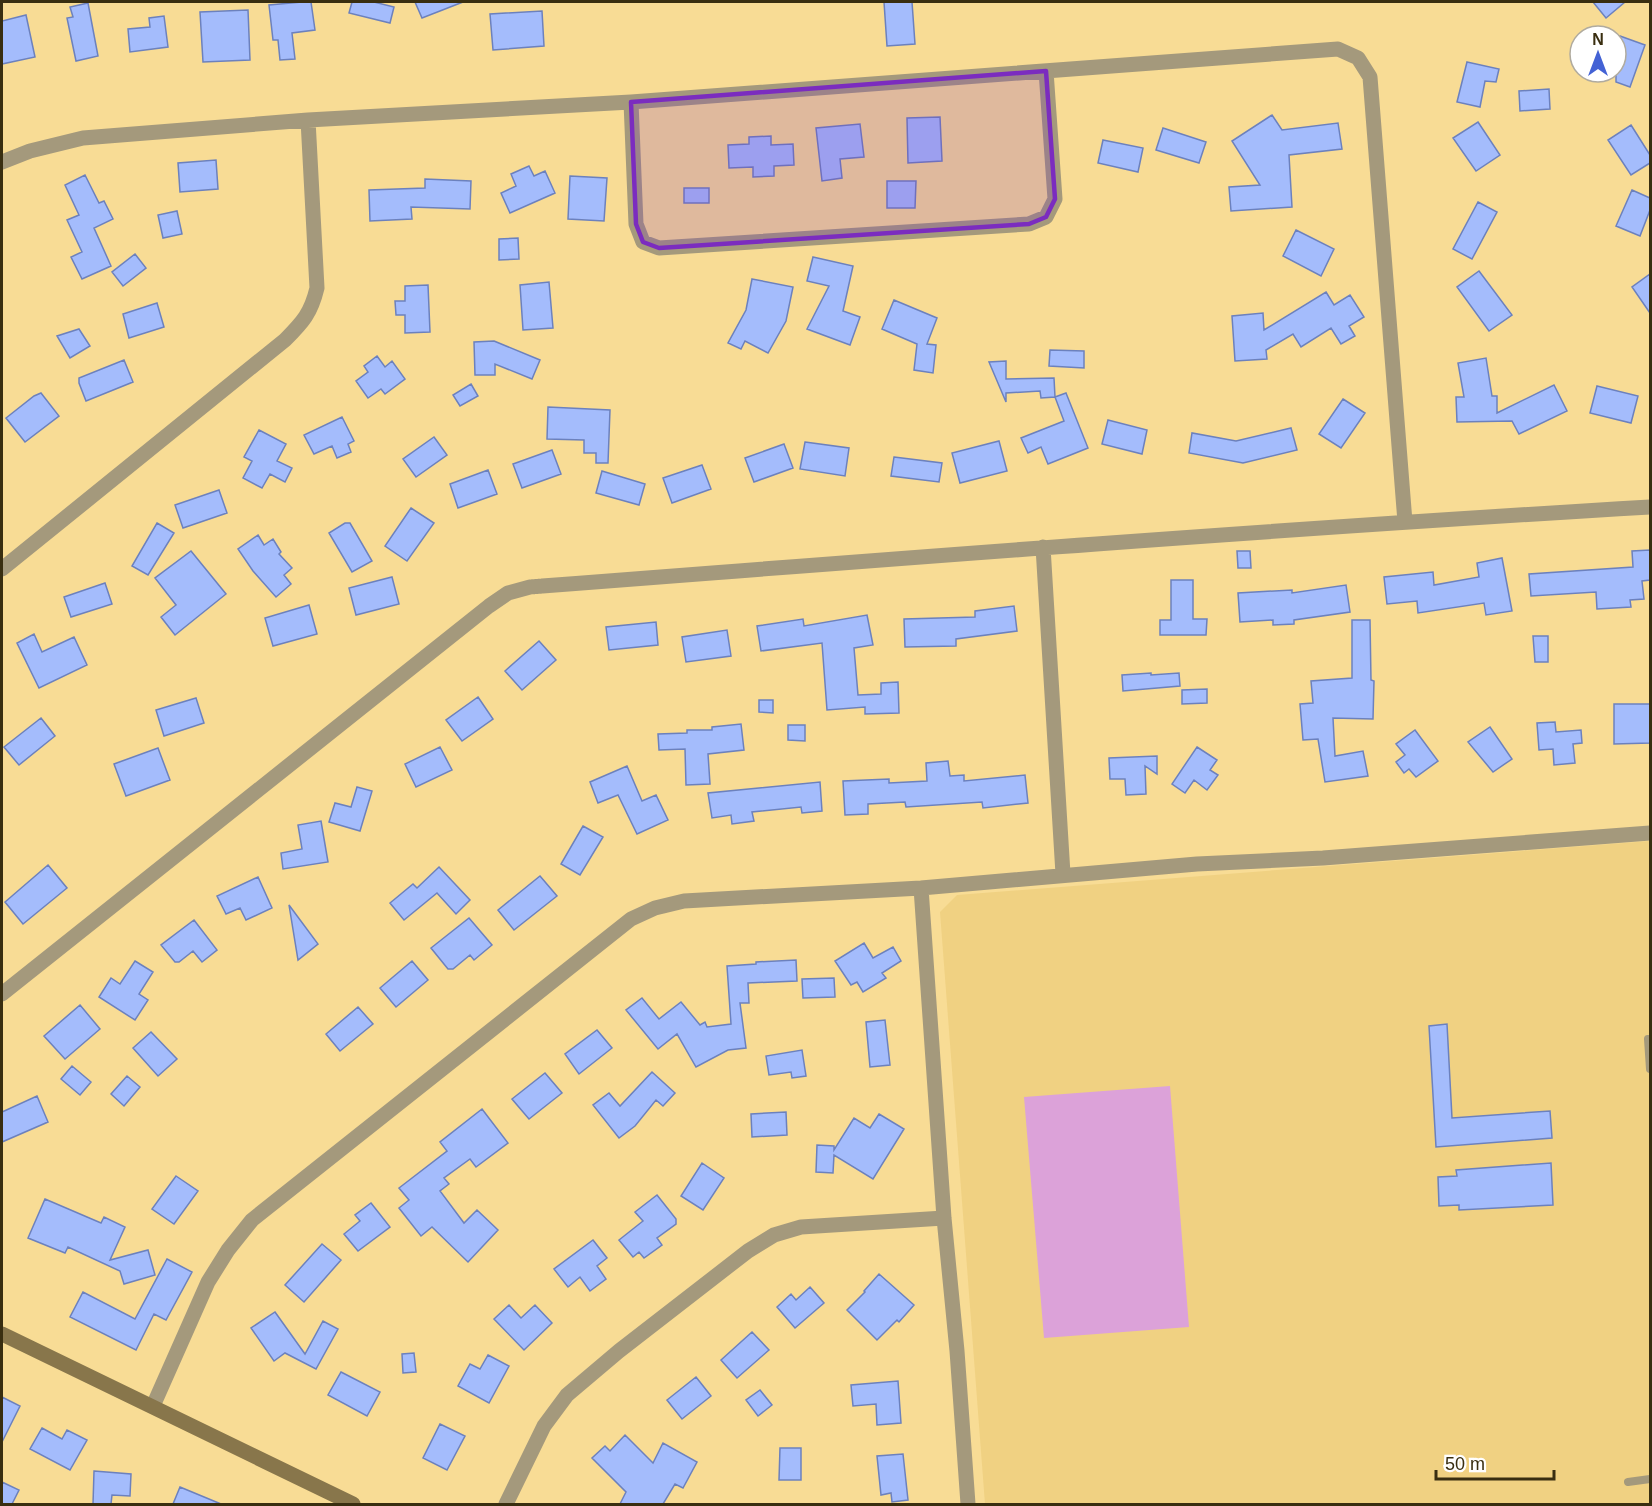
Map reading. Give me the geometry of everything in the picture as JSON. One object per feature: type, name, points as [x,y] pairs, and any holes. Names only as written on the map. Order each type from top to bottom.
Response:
[{"type":"street","points":[[2,162],[30,151],[83,138],[308,120],[631,102],[1338,49],[1358,58],[1370,77],[1405,522]]},
{"type":"street","points":[[631,102],[636,224],[643,242],[659,248],[1029,224],[1046,217],[1055,199],[1046,71]]},
{"type":"street","points":[[2,569],[285,340],[306,319],[314,304],[317,288],[308,120]]},
{"type":"street","points":[[2,994],[508,593],[530,587],[1043,547],[1650,507]]},
{"type":"street","points":[[1043,547],[1063,874]]},
{"type":"street","points":[[153,1406],[208,1282],[228,1250],[252,1220],[631,919],[655,908],[684,901],[921,888],[1063,874],[1323,858],[1650,833]]},
{"type":"street","points":[[921,888],[944,1218],[957,1351],[968,1504]]},
{"type":"street","points":[[506,1504],[544,1426],[567,1395],[748,1251],[774,1234],[801,1227],[944,1218]]},
{"type":"street","points":[[2,1334],[353,1504]]},
{"type":"lane","points":[[1648,1039],[1650,1069]]},
{"type":"lane","points":[[1628,1482],[1650,1479]]},
{"type":"highlighted area","points":[[1046,71],[1055,199],[1046,217],[1029,224],[659,248],[643,242],[636,224],[631,102]]},
{"type":"shaded area","points":[[1650,841],[1650,1504],[985,1504],[940,912],[957,895]]},
{"type":"shaded area","points":[[1170,1086],[1189,1327],[1044,1338],[1024,1097]]},
{"type":"building","points":[[311,2],[315,30],[292,33],[295,59],[280,60],[278,40],[273,40],[269,5]]},
{"type":"building","points":[[352,2],[374,2],[394,7],[390,23],[349,13]]},
{"type":"building","points":[[415,2],[463,2],[422,18]]},
{"type":"building","points":[[884,2],[912,2],[915,44],[887,46]]},
{"type":"building","points":[[1593,2],[1625,2],[1606,18]]},
{"type":"building","points":[[88,3],[98,56],[76,61],[67,18],[73,17],[70,7]]},
{"type":"building","points":[[248,10],[250,60],[203,62],[200,12]]},
{"type":"building","points":[[542,11],[544,46],[493,50],[490,14]]},
{"type":"building","points":[[26,15],[35,57],[2,64],[2,21]]},
{"type":"building","points":[[164,16],[168,47],[130,52],[128,29],[150,27],[149,18]]},
{"type":"building","points":[[1628,39],[1645,45],[1630,87],[1622,84],[1628,84]]},
{"type":"building","points":[[1467,62],[1499,69],[1496,82],[1485,81],[1480,107],[1457,102]]},
{"type":"building","points":[[1549,89],[1550,109],[1520,111],[1519,91]]},
{"type":"building","points":[[1272,115],[1282,130],[1338,123],[1342,149],[1289,155],[1292,207],[1231,211],[1229,187],[1260,185],[1232,141]]},
{"type":"building","points":[[940,117],[942,161],[908,163],[907,118]]},
{"type":"building","points":[[1478,122],[1500,155],[1476,171],[1453,138]]},
{"type":"building","points":[[860,124],[864,157],[840,159],[842,178],[822,181],[816,128]]},
{"type":"building","points":[[1631,125],[1650,155],[1650,163],[1631,175],[1608,140]]},
{"type":"building","points":[[1163,128],[1206,142],[1199,163],[1156,150]]},
{"type":"building","points":[[771,136],[771,145],[793,144],[794,165],[774,166],[774,176],[753,177],[753,167],[729,168],[728,145],[749,144],[749,137]]},
{"type":"building","points":[[1103,140],[1143,148],[1138,172],[1098,163]]},
{"type":"building","points":[[216,160],[218,189],[180,192],[178,163]]},
{"type":"building","points":[[529,166],[534,176],[545,171],[555,193],[510,213],[501,193],[516,186],[511,174]]},
{"type":"building","points":[[85,175],[99,203],[104,201],[113,219],[94,228],[111,266],[82,279],[71,257],[82,252],[67,220],[79,215],[65,185]]},
{"type":"building","points":[[570,176],[607,178],[604,221],[568,219]]},
{"type":"building","points":[[425,179],[471,181],[470,209],[411,207],[412,219],[370,221],[369,190],[425,188]]},
{"type":"building","points":[[887,181],[916,181],[915,208],[887,208]]},
{"type":"building","points":[[684,188],[709,188],[709,203],[684,203]]},
{"type":"building","points":[[1632,190],[1650,198],[1650,210],[1640,236],[1616,226]]},
{"type":"building","points":[[1478,202],[1497,212],[1472,259],[1453,249]]},
{"type":"building","points":[[177,211],[182,234],[163,238],[158,215]]},
{"type":"building","points":[[1296,230],[1334,249],[1321,276],[1283,256]]},
{"type":"building","points":[[518,238],[519,259],[499,260],[499,239]]},
{"type":"building","points":[[135,254],[146,268],[123,286],[112,272]]},
{"type":"building","points":[[813,257],[853,266],[843,311],[860,317],[850,345],[807,329],[829,286],[807,281]]},
{"type":"building","points":[[1479,271],[1512,315],[1489,331],[1457,287]]},
{"type":"building","points":[[1650,274],[1650,313],[1632,287]]},
{"type":"building","points":[[752,279],[793,287],[786,321],[768,353],[745,341],[741,349],[728,343],[746,310]]},
{"type":"building","points":[[549,282],[553,328],[523,330],[520,285]]},
{"type":"building","points":[[428,285],[430,332],[405,333],[405,315],[396,315],[395,301],[405,301],[405,286]]},
{"type":"building","points":[[1326,292],[1334,305],[1350,295],[1364,317],[1349,326],[1355,336],[1341,344],[1331,328],[1301,347],[1293,334],[1266,350],[1267,359],[1235,361],[1232,316],[1263,313],[1264,330]]},
{"type":"building","points":[[894,300],[937,318],[927,344],[936,345],[933,373],[914,370],[917,344],[882,329]]},
{"type":"building","points":[[157,303],[164,327],[129,338],[123,314]]},
{"type":"building","points":[[79,329],[90,346],[70,358],[57,336]]},
{"type":"building","points":[[494,341],[540,360],[532,379],[495,364],[495,375],[475,375],[474,342]]},
{"type":"building","points":[[1050,350],[1084,351],[1084,368],[1049,366]]},
{"type":"building","points":[[377,356],[385,367],[392,361],[405,379],[385,394],[381,389],[368,398],[356,381],[368,372],[364,366]]},
{"type":"building","points":[[1486,358],[1492,396],[1497,396],[1497,413],[1554,385],[1567,411],[1519,434],[1512,421],[1457,422],[1456,397],[1464,397],[1458,363]]},
{"type":"building","points":[[124,360],[133,382],[86,401],[79,378]]},
{"type":"building","points":[[1006,361],[1006,379],[1054,378],[1055,397],[1041,398],[1040,391],[1006,393],[1006,402],[989,362]]},
{"type":"building","points":[[471,384],[478,396],[460,406],[453,395]]},
{"type":"building","points":[[1597,386],[1638,396],[1631,423],[1590,413]]},
{"type":"building","points":[[41,393],[59,416],[25,442],[6,418]]},
{"type":"building","points":[[1066,393],[1088,448],[1048,464],[1041,447],[1028,453],[1021,438],[1064,421],[1055,397]]},
{"type":"building","points":[[1343,399],[1365,413],[1341,448],[1319,434]]},
{"type":"building","points":[[548,407],[610,410],[608,463],[596,463],[596,453],[584,453],[584,440],[547,439]]},
{"type":"building","points":[[342,417],[354,441],[348,444],[351,452],[337,458],[332,446],[314,454],[304,435]]},
{"type":"building","points":[[1108,420],[1147,430],[1142,454],[1102,444]]},
{"type":"building","points":[[1291,428],[1297,450],[1243,463],[1189,453],[1192,433],[1236,441]]},
{"type":"building","points":[[259,430],[286,444],[277,461],[292,468],[285,482],[270,474],[262,488],[243,478],[252,461],[244,457]]},
{"type":"building","points":[[434,437],[447,455],[416,477],[403,459]]},
{"type":"building","points":[[999,441],[1007,471],[960,483],[952,453]]},
{"type":"building","points":[[805,442],[849,448],[845,476],[800,469]]},
{"type":"building","points":[[784,444],[793,468],[754,482],[745,458]]},
{"type":"building","points":[[552,450],[561,474],[522,488],[513,464]]},
{"type":"building","points":[[894,457],[942,463],[939,482],[891,476]]},
{"type":"building","points":[[702,465],[711,489],[672,503],[663,478]]},
{"type":"building","points":[[488,470],[497,494],[458,508],[450,484]]},
{"type":"building","points":[[602,471],[645,484],[639,505],[596,493]]},
{"type":"building","points":[[219,490],[227,513],[183,528],[175,505]]},
{"type":"building","points":[[411,508],[434,523],[407,561],[385,546]]},
{"type":"building","points":[[157,523],[174,533],[148,575],[132,566]]},
{"type":"building","points":[[345,523],[350,523],[372,561],[352,572],[329,533]]},
{"type":"building","points":[[258,535],[264,545],[273,539],[281,552],[279,554],[292,568],[284,575],[291,584],[276,597],[253,571],[238,549]]},
{"type":"building","points":[[1650,550],[1650,580],[1642,581],[1644,599],[1630,600],[1631,607],[1597,609],[1596,592],[1531,596],[1529,574],[1633,567],[1632,551]]},
{"type":"building","points":[[191,551],[226,594],[175,635],[161,617],[176,605],[155,578]]},
{"type":"building","points":[[1237,551],[1250,551],[1251,568],[1238,568]]},
{"type":"building","points":[[1502,558],[1512,611],[1486,615],[1484,603],[1418,613],[1417,601],[1387,604],[1384,577],[1433,572],[1434,585],[1479,577],[1477,563]]},
{"type":"building","points":[[392,577],[399,604],[356,615],[349,588]]},
{"type":"building","points":[[1171,580],[1193,580],[1193,619],[1207,619],[1206,635],[1160,635],[1160,620],[1171,620]]},
{"type":"building","points":[[105,583],[112,604],[71,617],[64,597]]},
{"type":"building","points":[[1346,585],[1350,612],[1294,620],[1294,624],[1273,625],[1273,620],[1240,622],[1238,593],[1292,590],[1292,593]]},
{"type":"building","points":[[309,605],[317,634],[273,646],[265,618]]},
{"type":"building","points":[[1014,606],[1017,631],[956,639],[956,646],[905,647],[904,619],[975,617],[975,611]]},
{"type":"building","points":[[867,615],[873,645],[854,648],[858,695],[881,694],[881,683],[898,682],[899,713],[865,714],[865,707],[827,710],[822,643],[761,651],[757,626],[803,619],[804,626]]},
{"type":"building","points":[[1352,620],[1370,620],[1371,680],[1374,681],[1373,719],[1333,718],[1335,756],[1363,751],[1368,776],[1325,782],[1318,739],[1303,740],[1300,704],[1313,703],[1311,681],[1352,678]]},
{"type":"building","points":[[656,622],[658,645],[609,650],[606,627]]},
{"type":"building","points":[[727,630],[731,656],[686,662],[682,637]]},
{"type":"building","points":[[34,634],[42,652],[74,637],[87,665],[39,688],[17,643]]},
{"type":"building","points":[[1533,636],[1548,636],[1548,662],[1535,662]]},
{"type":"building","points":[[539,641],[556,660],[522,690],[505,671]]},
{"type":"building","points":[[1151,673],[1151,675],[1179,673],[1180,686],[1123,691],[1122,675]]},
{"type":"building","points":[[1207,689],[1207,703],[1182,704],[1182,690]]},
{"type":"building","points":[[478,697],[493,719],[462,741],[446,720]]},
{"type":"building","points":[[196,698],[204,723],[164,736],[156,710]]},
{"type":"building","points":[[759,700],[773,700],[773,713],[759,712]]},
{"type":"building","points":[[1614,704],[1650,704],[1650,743],[1614,744]]},
{"type":"building","points":[[41,718],[55,736],[19,765],[4,747]]},
{"type":"building","points":[[1555,722],[1556,732],[1581,730],[1582,743],[1573,744],[1575,763],[1554,765],[1553,749],[1539,750],[1537,723]]},
{"type":"building","points":[[741,724],[744,750],[708,754],[710,784],[686,785],[685,749],[659,750],[658,734],[687,733],[687,730],[712,730],[712,727]]},
{"type":"building","points":[[788,725],[805,725],[805,741],[788,740]]},
{"type":"building","points":[[1490,727],[1512,759],[1493,772],[1468,742]]},
{"type":"building","points":[[1415,730],[1438,761],[1416,777],[1409,769],[1404,773],[1396,762],[1405,755],[1396,744]]},
{"type":"building","points":[[440,747],[452,770],[416,787],[405,764]]},
{"type":"building","points":[[1197,747],[1217,760],[1210,770],[1218,775],[1207,790],[1194,780],[1185,793],[1172,784]]},
{"type":"building","points":[[158,748],[170,780],[126,796],[114,764]]},
{"type":"building","points":[[1157,756],[1157,774],[1145,766],[1146,794],[1126,795],[1125,779],[1110,779],[1109,758]]},
{"type":"building","points":[[948,761],[950,776],[964,775],[964,781],[1025,775],[1028,803],[983,808],[982,802],[906,807],[905,802],[868,804],[868,814],[845,815],[843,781],[889,779],[889,783],[927,781],[926,763]]},
{"type":"building","points":[[627,766],[642,801],[656,795],[668,820],[637,834],[618,795],[598,803],[590,782]]},
{"type":"building","points":[[820,782],[822,811],[802,813],[801,807],[752,812],[754,821],[732,824],[731,815],[712,818],[708,793]]},
{"type":"building","points":[[357,787],[372,791],[360,831],[329,822],[335,803],[351,807]]},
{"type":"building","points":[[321,821],[328,862],[283,869],[281,853],[302,849],[298,825]]},
{"type":"building","points":[[583,826],[603,837],[580,875],[561,864]]},
{"type":"building","points":[[48,865],[67,888],[23,924],[5,902]]},
{"type":"building","points":[[439,867],[470,900],[456,914],[437,893],[404,920],[390,903],[413,884],[417,888]]},
{"type":"building","points":[[540,876],[557,896],[514,930],[498,910]]},
{"type":"building","points":[[258,877],[272,908],[246,920],[240,908],[226,914],[217,896]]},
{"type":"building","points":[[289,905],[318,944],[298,960]]},
{"type":"building","points":[[469,918],[492,945],[474,960],[470,955],[453,969],[448,969],[431,948]]},
{"type":"building","points":[[194,920],[217,950],[202,962],[193,951],[179,962],[175,962],[161,945]]},
{"type":"building","points":[[864,943],[873,958],[893,947],[901,961],[882,973],[886,978],[863,992],[857,982],[851,985],[835,961]]},
{"type":"building","points":[[796,960],[797,981],[748,983],[749,1003],[740,1003],[746,1048],[728,1050],[696,1067],[677,1034],[658,1049],[626,1010],[642,998],[659,1019],[681,1002],[700,1025],[705,1022],[707,1027],[731,1024],[727,966]]},
{"type":"building","points":[[135,961],[153,972],[139,994],[148,1000],[135,1020],[99,997],[111,978],[120,984]]},
{"type":"building","points":[[412,961],[428,980],[396,1007],[380,988]]},
{"type":"building","points":[[834,978],[835,997],[803,998],[802,979]]},
{"type":"building","points":[[80,1005],[100,1029],[65,1059],[44,1036]]},
{"type":"building","points":[[358,1007],[373,1024],[340,1051],[326,1034]]},
{"type":"building","points":[[885,1020],[890,1065],[870,1067],[866,1022]]},
{"type":"building","points":[[1447,1024],[1452,1118],[1550,1111],[1552,1138],[1436,1147],[1429,1026]]},
{"type":"building","points":[[597,1030],[612,1048],[579,1074],[565,1054]]},
{"type":"building","points":[[151,1032],[177,1059],[158,1076],[133,1048]]},
{"type":"building","points":[[802,1050],[806,1076],[792,1078],[791,1072],[769,1075],[766,1056]]},
{"type":"building","points":[[72,1066],[91,1082],[80,1095],[61,1079]]},
{"type":"building","points":[[652,1072],[675,1093],[663,1106],[656,1100],[635,1126],[619,1138],[593,1105],[609,1093],[620,1106]]},
{"type":"building","points":[[545,1073],[562,1093],[529,1119],[512,1099]]},
{"type":"building","points":[[127,1076],[140,1087],[124,1106],[111,1094]]},
{"type":"building","points":[[37,1096],[48,1122],[2,1142],[2,1112]]},
{"type":"building","points":[[482,1109],[508,1143],[476,1167],[470,1159],[444,1178],[449,1184],[440,1191],[464,1223],[477,1210],[498,1230],[468,1262],[432,1227],[421,1236],[399,1208],[409,1200],[399,1188],[447,1151],[440,1142]]},
{"type":"building","points":[[786,1112],[787,1135],[752,1137],[751,1114]]},
{"type":"building","points":[[879,1114],[904,1129],[873,1179],[834,1155],[833,1173],[816,1172],[817,1145],[834,1146],[834,1150],[854,1118],[870,1128]]},
{"type":"building","points":[[702,1163],[724,1178],[703,1210],[681,1196]]},
{"type":"building","points":[[1551,1163],[1553,1205],[1459,1210],[1459,1205],[1439,1206],[1438,1177],[1457,1176],[1456,1170]]},
{"type":"building","points":[[176,1176],[198,1191],[174,1224],[152,1209]]},
{"type":"building","points":[[657,1195],[676,1219],[676,1224],[657,1238],[662,1245],[644,1258],[639,1252],[633,1257],[619,1240],[643,1221],[635,1212]]},
{"type":"building","points":[[45,1199],[101,1223],[104,1217],[125,1227],[110,1260],[148,1250],[155,1275],[124,1284],[120,1271],[68,1247],[65,1253],[28,1238]]},
{"type":"building","points":[[371,1203],[390,1227],[358,1251],[344,1234],[360,1221],[355,1215]]},
{"type":"building","points":[[593,1240],[607,1258],[597,1266],[606,1279],[590,1291],[580,1277],[568,1287],[554,1269]]},
{"type":"building","points":[[322,1244],[341,1260],[304,1302],[285,1285]]},
{"type":"building","points":[[167,1259],[192,1272],[166,1320],[154,1314],[136,1350],[70,1317],[83,1292],[135,1319]]},
{"type":"building","points":[[879,1274],[914,1305],[899,1322],[897,1320],[877,1340],[847,1310]]},
{"type":"building","points":[[810,1287],[824,1303],[795,1328],[777,1307],[791,1294],[796,1300]]},
{"type":"building","points":[[509,1305],[521,1318],[535,1305],[552,1323],[524,1350],[494,1319]]},
{"type":"building","points":[[275,1312],[305,1354],[323,1321],[338,1329],[316,1369],[285,1353],[274,1361],[251,1328]]},
{"type":"building","points":[[752,1332],[769,1350],[737,1378],[721,1360]]},
{"type":"building","points":[[414,1353],[416,1372],[403,1373],[402,1354]]},
{"type":"building","points":[[488,1355],[509,1366],[489,1403],[458,1386],[470,1364],[480,1369]]},
{"type":"building","points":[[341,1372],[380,1392],[367,1416],[328,1395]]},
{"type":"building","points":[[696,1377],[711,1396],[682,1419],[667,1400]]},
{"type":"building","points":[[898,1381],[901,1423],[877,1425],[876,1404],[853,1406],[851,1385]]},
{"type":"building","points":[[760,1390],[772,1405],[758,1416],[746,1400]]},
{"type":"building","points":[[2,1397],[20,1406],[2,1442]]},
{"type":"building","points":[[440,1424],[465,1436],[447,1470],[423,1458]]},
{"type":"building","points":[[42,1428],[62,1439],[67,1430],[87,1440],[70,1470],[30,1449]]},
{"type":"building","points":[[625,1435],[653,1463],[663,1443],[697,1462],[683,1488],[675,1484],[663,1504],[620,1504],[626,1492],[592,1458],[605,1446],[610,1451]]},
{"type":"building","points":[[780,1448],[801,1448],[801,1480],[779,1480]]},
{"type":"building","points":[[903,1454],[908,1500],[892,1502],[891,1493],[881,1495],[877,1456]]},
{"type":"building","points":[[94,1471],[131,1474],[130,1496],[112,1495],[111,1504],[93,1504]]},
{"type":"building","points":[[2,1482],[19,1490],[12,1504],[2,1504]]},
{"type":"building","points":[[180,1487],[221,1504],[173,1504]]}]
